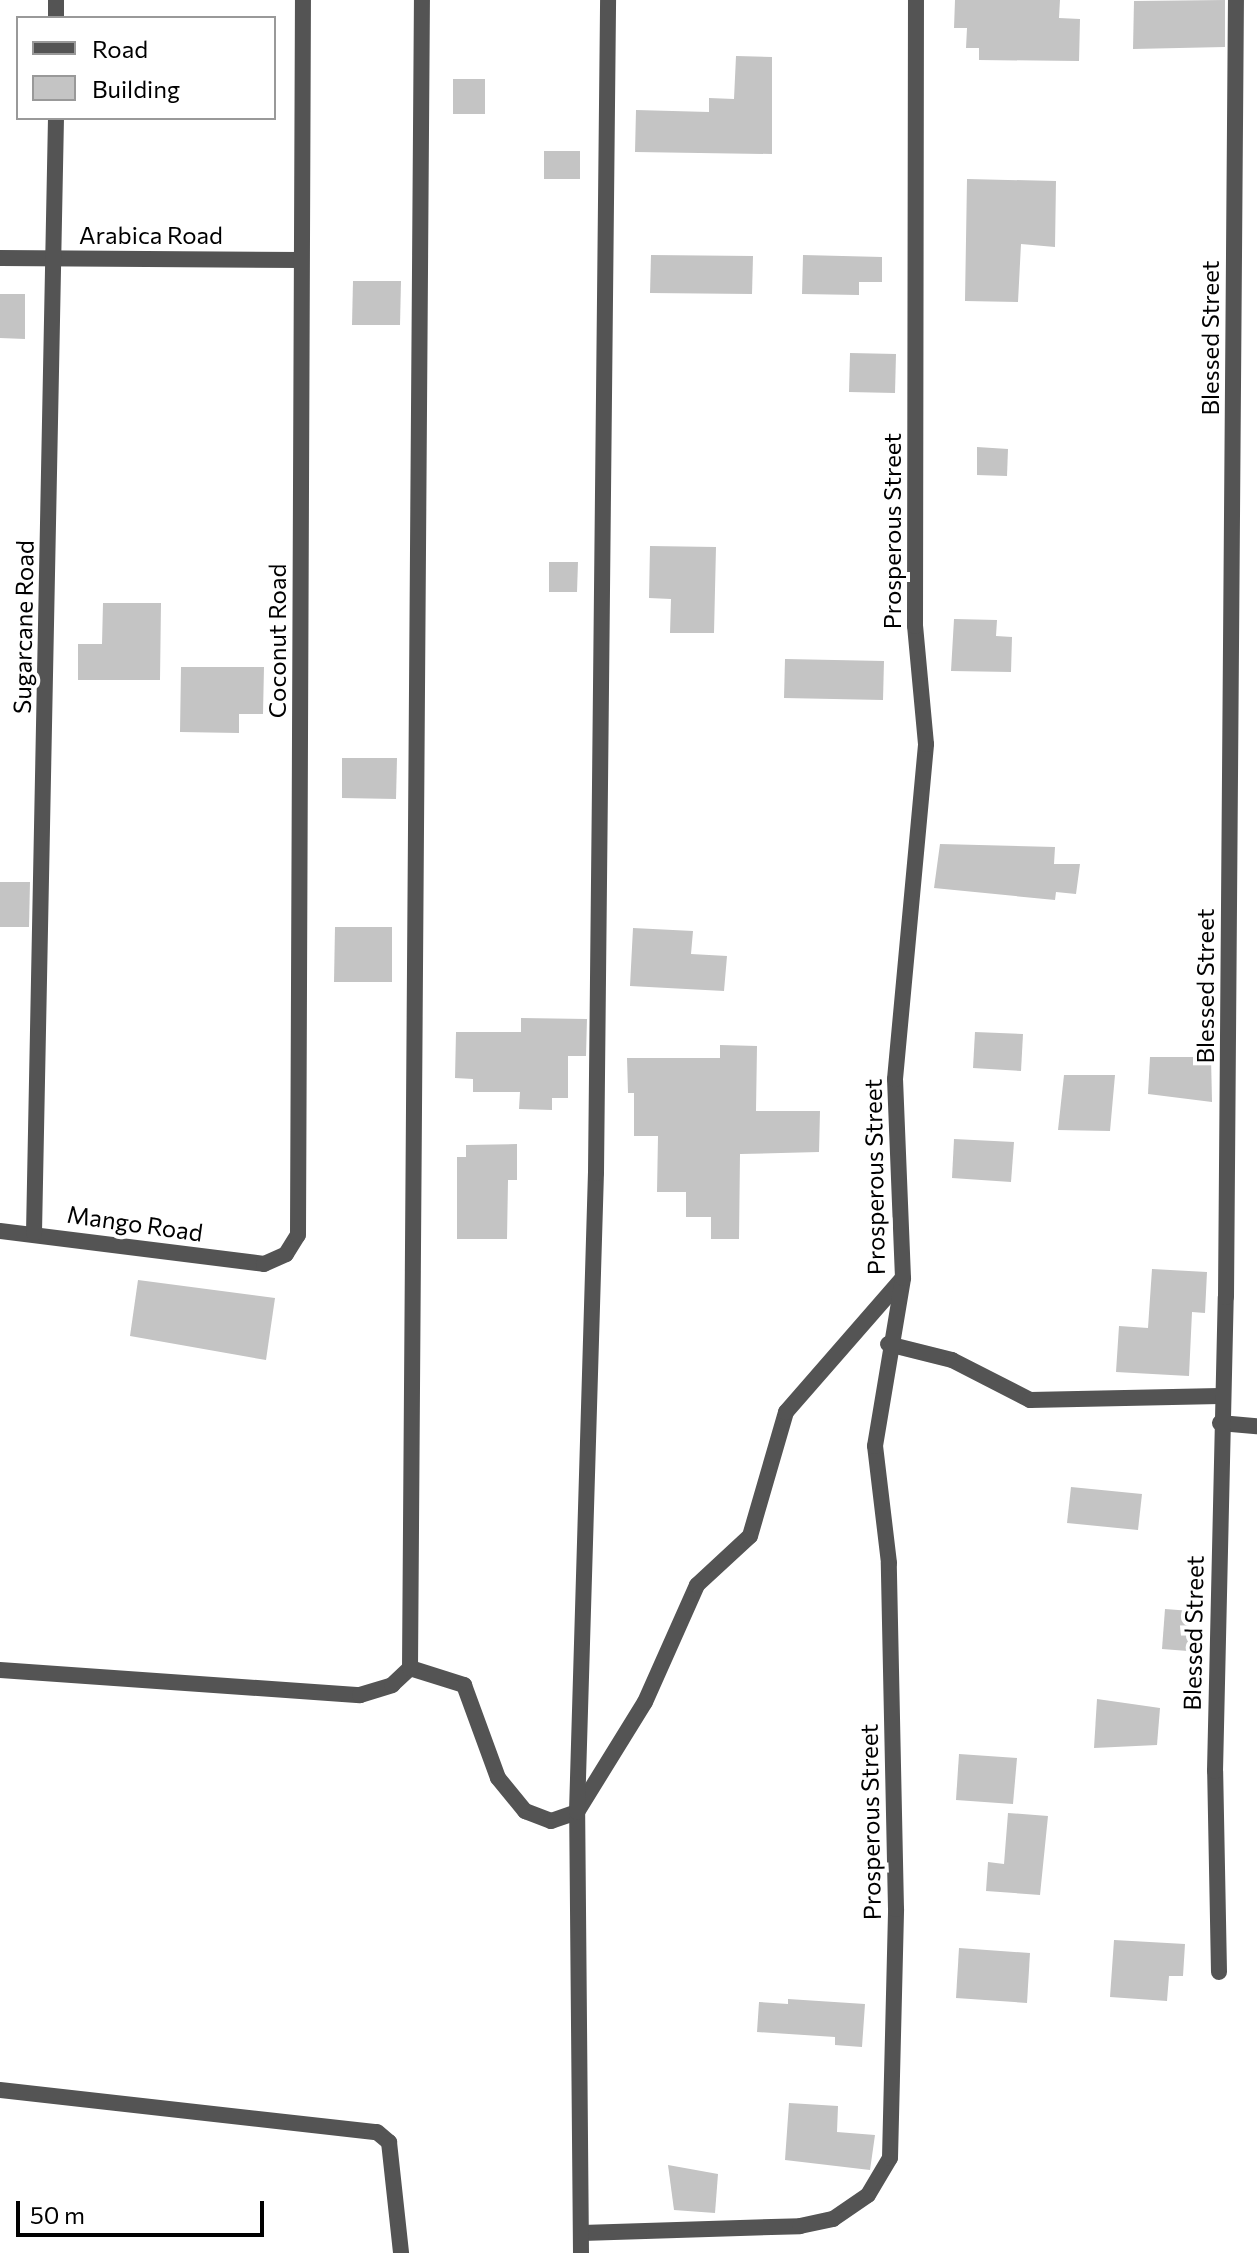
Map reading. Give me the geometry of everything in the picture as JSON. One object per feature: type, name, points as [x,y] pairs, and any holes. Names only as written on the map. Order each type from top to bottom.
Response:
[{"type":"street","name":"Coconut Road","points":[[264,1264],[293,1246],[302,1204],[303,0]]},
{"type":"street","points":[[0,1670],[360,1695],[392,1685],[410,1668],[422,0]]},
{"type":"street","points":[[581,2253],[577,1812],[596,1173],[608,0]]},
{"type":"street","name":"Prosperous Street","points":[[582,2233],[800,2226],[833,2219],[868,2195],[890,2158],[896,1909],[889,1563],[875,1446],[888,1344],[903,1278],[895,1079],[926,744],[915,626],[916,0]]},
{"type":"street","name":"Blessed Street","points":[[1219,1972],[1220,1396],[1226,1282],[1236,0]]},
{"type":"street","name":"Sugarcane Road","points":[[34,1233],[56,259],[56,120]]},
{"type":"street","name":"Arabica Road","points":[[0,258],[301,260]]},
{"type":"street","name":"Mango Road","points":[[0,1231],[264,1264]]},
{"type":"street","points":[[410,1668],[464,1685],[498,1778],[525,1811],[551,1821],[577,1812],[645,1702],[697,1585],[750,1536],[786,1412],[903,1278]]},
{"type":"street","points":[[888,1344],[952,1360],[1030,1400],[1220,1396]]},
{"type":"street","points":[[1220,1423],[1257,1426]]},
{"type":"street","points":[[0,2090],[377,2132],[389,2142],[401,2253]]},
{"type":"building","points":[[955,0],[1060,0],[1059,18],[1080,19],[1079,61],[979,60],[979,48],[966,48],[967,28],[954,28]]},
{"type":"building","points":[[1225,0],[1225,47],[1133,49],[1134,1]]},
{"type":"building","points":[[736,56],[772,57],[772,154],[635,152],[636,110],[709,112],[709,98],[734,99]]},
{"type":"building","points":[[453,79],[485,79],[485,114],[453,114]]},
{"type":"building","points":[[544,151],[580,151],[580,179],[544,179]]},
{"type":"building","points":[[967,179],[1056,181],[1055,247],[1021,244],[1018,302],[965,301]]},
{"type":"building","points":[[651,255],[753,256],[752,294],[650,293]]},
{"type":"building","points":[[803,255],[882,257],[882,282],[859,282],[859,295],[802,294]]},
{"type":"building","points":[[353,281],[401,281],[400,325],[352,325]]},
{"type":"building","points":[[0,294],[25,294],[25,339],[0,338]]},
{"type":"building","points":[[850,353],[896,354],[895,393],[849,392]]},
{"type":"building","points":[[977,447],[1008,449],[1007,476],[977,475]]},
{"type":"building","points":[[650,546],[716,547],[714,633],[670,633],[671,599],[649,598]]},
{"type":"building","points":[[549,562],[578,562],[577,592],[549,592]]},
{"type":"building","points":[[103,603],[161,603],[160,680],[78,680],[78,644],[102,644]]},
{"type":"building","points":[[954,619],[997,620],[996,636],[1012,637],[1011,672],[951,671]]},
{"type":"building","points":[[785,659],[884,661],[883,700],[784,698]]},
{"type":"building","points":[[181,667],[264,667],[263,714],[239,714],[239,733],[180,732]]},
{"type":"building","points":[[342,758],[397,758],[396,799],[342,798]]},
{"type":"building","points":[[940,844],[1055,847],[1054,864],[1080,864],[1076,894],[1056,892],[1055,900],[934,888]]},
{"type":"building","points":[[0,882],[30,882],[29,927],[0,927]]},
{"type":"building","points":[[335,927],[392,927],[392,982],[334,982]]},
{"type":"building","points":[[633,928],[693,931],[691,954],[727,956],[724,991],[630,986]]},
{"type":"building","points":[[521,1018],[587,1019],[586,1056],[568,1056],[568,1098],[552,1098],[552,1110],[519,1109],[520,1092],[473,1092],[473,1079],[455,1078],[456,1032],[521,1032]]},
{"type":"building","points":[[975,1032],[1023,1034],[1021,1071],[973,1068]]},
{"type":"building","points":[[720,1045],[757,1046],[756,1111],[820,1111],[819,1152],[740,1154],[739,1239],[711,1239],[711,1217],[686,1217],[686,1192],[657,1192],[658,1136],[634,1136],[634,1093],[628,1093],[627,1058],[720,1058]]},
{"type":"building","points":[[1150,1057],[1211,1057],[1212,1102],[1148,1094]]},
{"type":"building","points":[[1064,1075],[1115,1075],[1110,1131],[1058,1130]]},
{"type":"building","points":[[954,1139],[1014,1142],[1011,1182],[952,1178]]},
{"type":"building","points":[[517,1144],[517,1180],[508,1180],[507,1239],[457,1239],[457,1157],[466,1157],[466,1145]]},
{"type":"building","points":[[1152,1269],[1207,1272],[1205,1313],[1192,1312],[1189,1376],[1116,1372],[1119,1326],[1148,1328]]},
{"type":"building","points":[[138,1280],[275,1298],[266,1360],[130,1336]]},
{"type":"building","points":[[1071,1487],[1142,1494],[1138,1530],[1067,1523]]},
{"type":"building","points":[[1165,1609],[1191,1611],[1188,1651],[1162,1649]]},
{"type":"building","points":[[1097,1699],[1160,1708],[1157,1745],[1094,1748]]},
{"type":"building","points":[[959,1754],[1017,1758],[1013,1804],[956,1800]]},
{"type":"building","points":[[1008,1813],[1048,1816],[1040,1895],[986,1891],[988,1862],[1004,1864]]},
{"type":"building","points":[[1114,1940],[1185,1944],[1183,1976],[1169,1976],[1167,2001],[1110,1997]]},
{"type":"building","points":[[959,1948],[1030,1953],[1027,2003],[956,1998]]},
{"type":"building","points":[[788,1999],[865,2004],[862,2047],[835,2045],[835,2037],[757,2032],[759,2002],[788,2004]]},
{"type":"building","points":[[789,2103],[838,2106],[837,2132],[875,2135],[870,2170],[785,2160]]},
{"type":"building","points":[[668,2165],[718,2174],[715,2213],[674,2210]]}]
